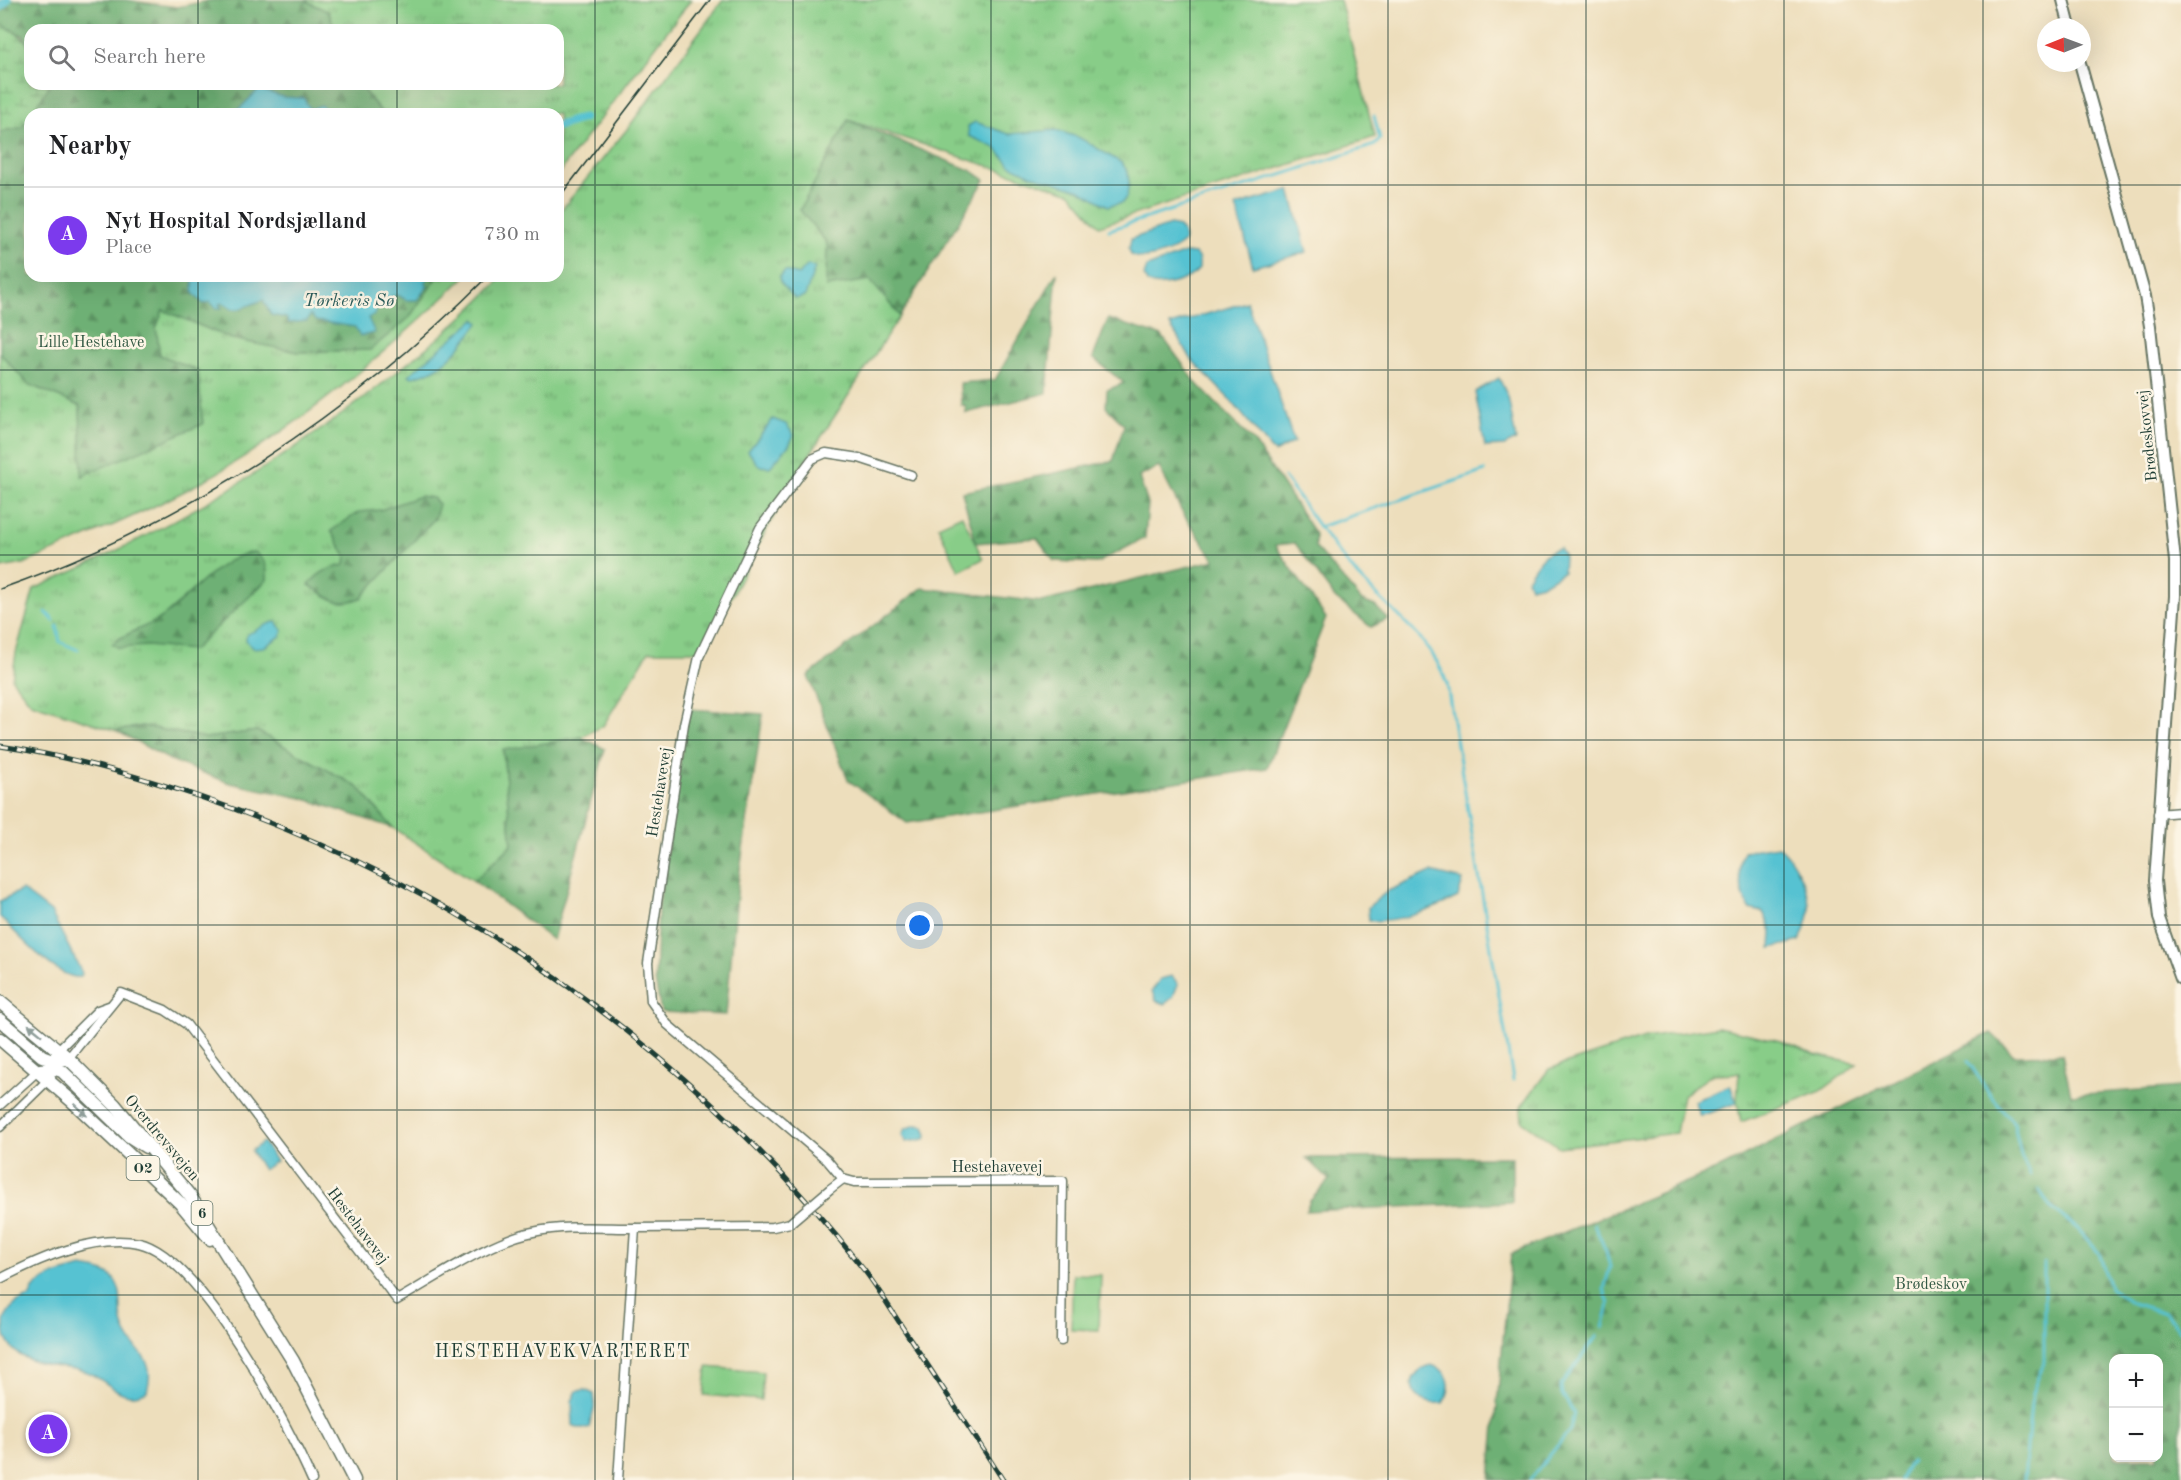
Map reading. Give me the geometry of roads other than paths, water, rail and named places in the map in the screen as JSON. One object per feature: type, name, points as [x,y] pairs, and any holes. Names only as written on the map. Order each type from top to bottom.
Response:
[{"type":"main road","points":[[0,1002],[54,1054]]},
{"type":"main road","points":[[0,1020],[54,1054],[69,1059]]},
{"type":"main road","name":"Overdrevsvejen","points":[[0,1040],[48,1080],[180,1203],[239,1275]]},
{"type":"main road","name":"Overdrevsvejen","points":[[69,1059],[115,1105],[159,1155],[190,1196],[293,1361],[354,1480]]},
{"type":"main road","points":[[37,1071],[44,1068],[58,1070],[129,1136],[159,1155]]},
{"type":"street","points":[[2063,0],[2068,18]]},
{"type":"street","name":"Brødeskovvej","points":[[2083,72],[2145,296],[2174,550],[2175,596],[2158,814],[2156,899],[2166,942],[2181,979]]},
{"type":"street","name":"Hestehavevej","points":[[911,475],[859,458],[826,453],[812,459],[760,528],[699,657],[684,724],[648,963],[651,1000],[667,1024],[827,1160],[843,1179],[854,1182],[1064,1181],[1061,1341]]},
{"type":"street","points":[[2158,814],[2181,812]]},
{"type":"street","name":"Hestehavevej","points":[[110,1006],[120,993],[165,1010],[186,1024],[397,1300],[504,1241],[532,1232],[561,1228],[773,1227],[790,1223],[843,1179]]},
{"type":"street","points":[[0,1105],[98,1010],[110,1006]]},
{"type":"street","points":[[0,1127],[69,1059],[105,1016],[110,1006]]},
{"type":"street","points":[[618,1480],[634,1228]]},
{"type":"street","points":[[0,1279],[78,1247],[115,1240],[142,1244],[168,1260],[188,1277],[239,1344],[295,1441],[312,1480]]},
{"type":"water","points":[[258,90],[262,90],[283,97],[304,98],[309,108],[240,108]]},
{"type":"water","points":[[975,122],[1009,134],[1056,130],[1080,138],[1122,163],[1128,172],[1127,196],[1122,203],[1108,206],[1080,190],[1031,175],[1010,165],[996,148],[969,136],[968,126]]},
{"type":"water","points":[[1290,190],[1307,252],[1253,267],[1236,206]]},
{"type":"water","points":[[1170,225],[1179,227],[1183,232],[1184,242],[1179,246],[1166,253],[1150,257],[1131,255],[1129,249],[1131,239]]},
{"type":"water","points":[[1185,253],[1195,254],[1199,259],[1199,269],[1195,273],[1166,285],[1147,282],[1144,276],[1147,267]]},
{"type":"water","points":[[808,265],[815,268],[805,296],[795,299],[780,282],[779,277],[785,271],[798,275]]},
{"type":"water","name":"Tørkeris Sø","points":[[193,282],[425,282],[428,286],[417,300],[406,300],[398,295],[383,301],[375,315],[368,318],[375,333],[360,336],[355,327],[316,321],[310,315],[307,321],[289,323],[286,318],[271,315],[263,300],[240,309],[232,309],[223,303],[219,304],[222,308],[216,308],[210,302],[203,304],[193,293]]},
{"type":"water","points":[[1247,302],[1294,442],[1274,453],[1233,403],[1192,360],[1170,325]]},
{"type":"water","points":[[475,319],[479,323],[443,364],[424,374],[412,377],[409,375]]},
{"type":"water","points":[[1499,378],[1508,397],[1516,440],[1504,446],[1485,447],[1475,392]]},
{"type":"water","points":[[773,419],[786,424],[794,435],[789,445],[770,467],[759,466],[748,451]]},
{"type":"water","points":[[1559,548],[1564,556],[1563,572],[1543,584],[1530,587],[1527,579],[1536,564],[1548,552]]},
{"type":"water","points":[[276,622],[283,631],[281,636],[264,647],[252,648],[246,640],[247,634]]},
{"type":"water","points":[[1778,846],[1790,858],[1800,877],[1808,897],[1809,914],[1800,941],[1771,948],[1772,931],[1763,912],[1749,909],[1741,887],[1739,873],[1744,851]]},
{"type":"water","points":[[1431,872],[1463,880],[1458,897],[1415,915],[1369,921],[1368,907],[1388,891]]},
{"type":"water","points":[[22,890],[51,912],[82,973],[81,977],[61,972],[50,964],[0,917],[0,901]]},
{"type":"water","points":[[1172,976],[1178,984],[1173,997],[1165,1004],[1156,1001],[1152,991],[1160,979]]},
{"type":"water","points":[[1730,1085],[1737,1103],[1700,1116],[1694,1101]]},
{"type":"water","points":[[916,1125],[924,1126],[927,1135],[925,1139],[906,1142],[902,1135],[905,1129]]},
{"type":"water","points":[[263,1142],[276,1161],[263,1170],[251,1151]]},
{"type":"water","points":[[83,1267],[107,1273],[117,1284],[124,1328],[147,1362],[149,1369],[147,1391],[137,1395],[128,1395],[89,1373],[31,1361],[11,1347],[5,1336],[6,1316],[17,1303],[30,1297],[37,1285],[60,1273]]},
{"type":"water","points":[[1431,1365],[1442,1371],[1448,1380],[1448,1391],[1443,1403],[1423,1400],[1413,1389],[1412,1382],[1415,1376]]},
{"type":"water","points":[[585,1390],[594,1394],[595,1405],[589,1428],[577,1428],[573,1425],[572,1401],[577,1391]]},
{"type":"waterway","points":[[0,7],[7,0]]},
{"type":"waterway","points":[[1109,230],[1375,145],[1380,139],[1374,116]]},
{"type":"waterway","points":[[564,124],[583,118]]},
{"type":"waterway","points":[[1319,527],[1485,471]]},
{"type":"waterway","points":[[1284,477],[1348,564],[1370,589],[1409,626],[1431,652],[1447,684],[1513,1080]]},
{"type":"waterway","points":[[46,612],[54,621]]},
{"type":"waterway","points":[[57,626],[60,642],[78,650]]},
{"type":"waterway","points":[[1968,1061],[1990,1095],[2014,1123],[2021,1155],[2030,1175]]},
{"type":"waterway","points":[[2039,1189],[2050,1207],[2078,1229],[2099,1253],[2110,1288],[2132,1303],[2165,1313],[2181,1332]]},
{"type":"waterway","points":[[1594,1224],[1606,1251],[1610,1267],[1604,1289],[1609,1304],[1603,1328]]},
{"type":"waterway","points":[[2024,1480],[2032,1393],[2044,1362],[2044,1263]]},
{"type":"waterway","points":[[1530,1480],[1570,1430],[1574,1413],[1562,1394],[1561,1385],[1597,1336]]},
{"type":"waterway","points":[[1900,1480],[1911,1461]]},
{"type":"tram line","points":[[564,191],[710,0]]},
{"type":"tram line","points":[[0,589],[68,563],[135,532],[199,498],[262,460],[322,419],[380,374],[482,282]]},
{"type":"railway","points":[[0,746],[76,761],[151,781],[297,834],[390,878],[480,928],[566,985],[648,1048],[725,1117],[797,1191],[870,1278],[1003,1480]]},
{"type":"place","name":"Nyt Hospital Nordsjælland","points":[[48,1434]]},
{"type":"district","name":"HESTEHAVEKVARTERET","points":[[563,1351]]},
{"type":"park label","name":"Lille Hestehave","points":[[91,341]]},
{"type":"park label","name":"Brødeskov","points":[[1931,1283]]}]
